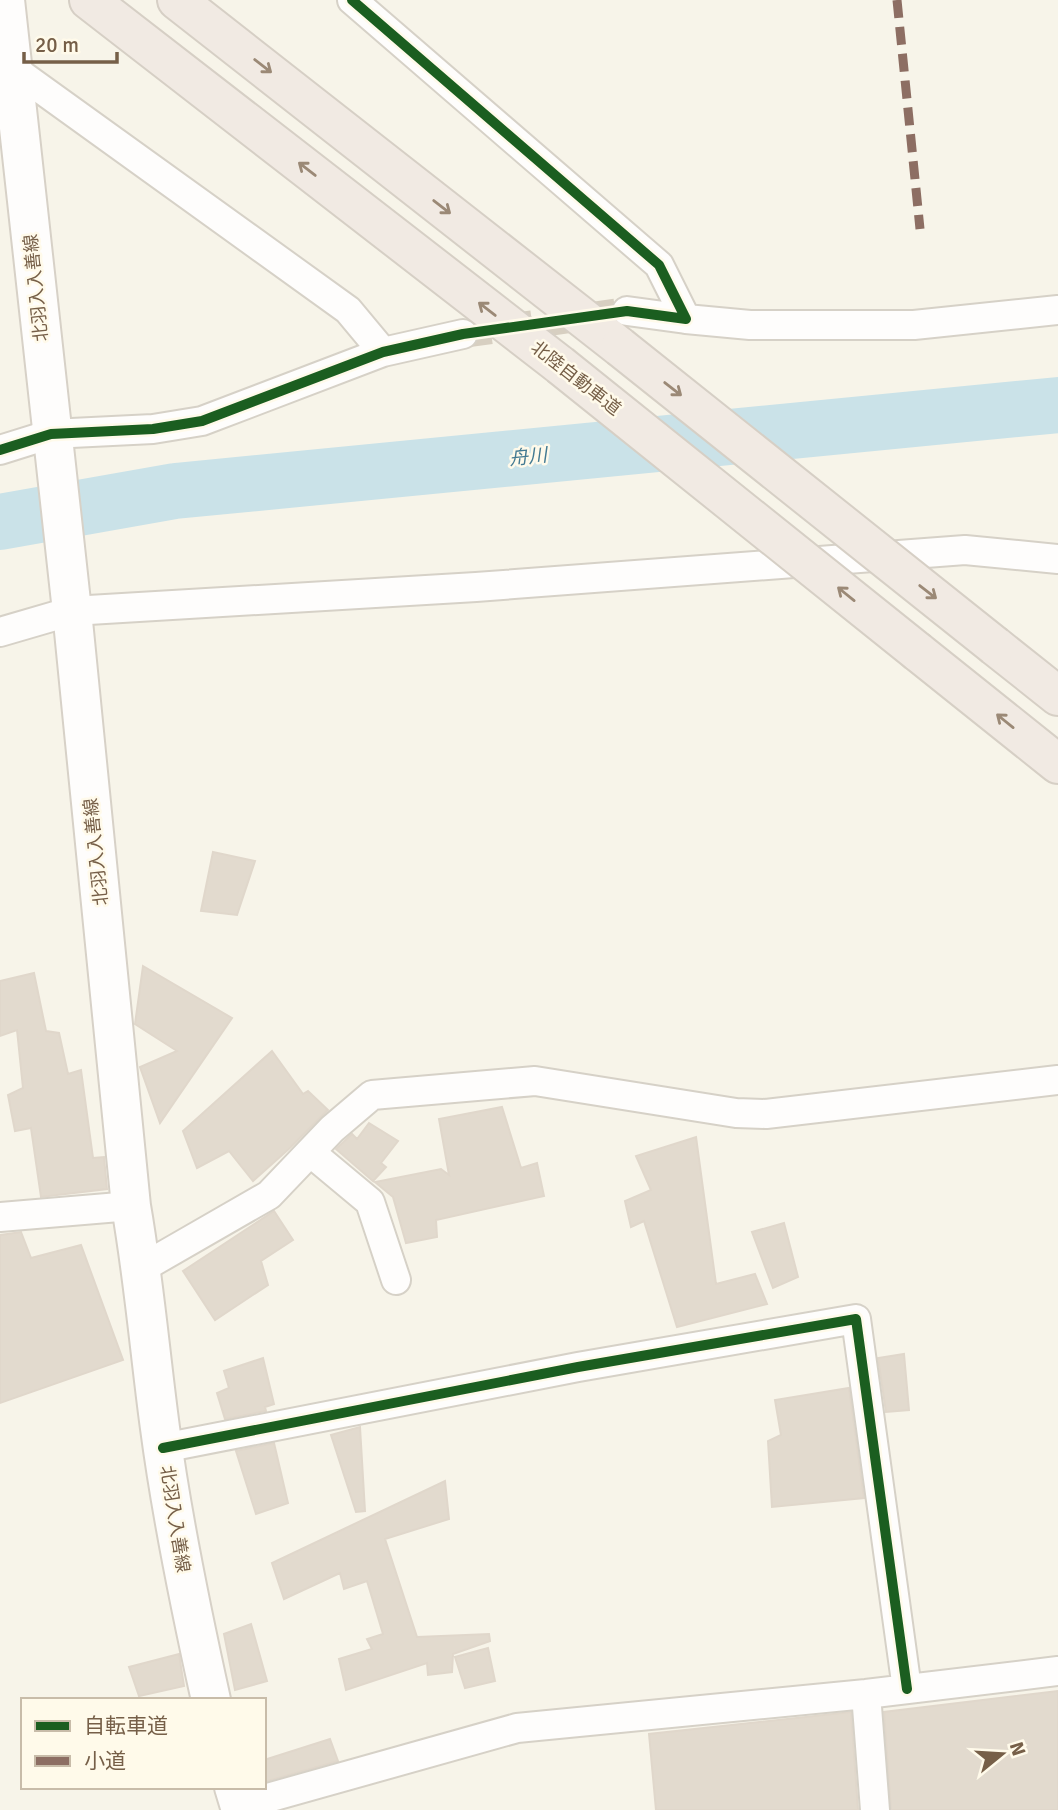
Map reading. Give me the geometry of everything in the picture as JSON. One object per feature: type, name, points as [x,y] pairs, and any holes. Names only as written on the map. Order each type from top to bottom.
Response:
[{"type":"highway","name":"北陸自動車道","points":[[89,0],[560,365],[1058,764]]},
{"type":"highway","points":[[177,0],[623,329],[995,646],[1058,696]]},
{"type":"main road","name":"北羽入入善線","points":[[5,0],[72,611],[131,1206],[142,1268],[163,1448],[187,1593],[211,1698]]},
{"type":"street","points":[[352,0],[660,265],[686,319]]},
{"type":"street","points":[[12,68],[348,310],[383,352]]},
{"type":"street","points":[[623,329],[686,319],[750,325],[914,325],[1058,310]]},
{"type":"street","points":[[0,450],[202,421],[383,352],[463,334]]},
{"type":"street","points":[[0,632],[72,611],[476,587],[965,550],[1058,559]]},
{"type":"street","points":[[142,1268],[269,1195],[332,1129],[372,1095],[535,1081],[736,1113],[766,1114],[1058,1080]]},
{"type":"street","points":[[310,1152],[370,1202],[396,1280]]},
{"type":"street","points":[[0,1217],[131,1206]]},
{"type":"street","points":[[163,1448],[578,1367],[856,1319],[907,1689]]},
{"type":"street","points":[[238,1801],[517,1728],[866,1694],[1058,1671]]},
{"type":"street","points":[[866,1694],[875,1810]]},
{"type":"building","points":[[213,852],[255,861],[237,915],[201,911]]},
{"type":"building","points":[[143,966],[232,1018],[160,1123],[140,1067],[177,1051],[135,1024]]},
{"type":"building","points":[[34,973],[46,1031],[59,1033],[68,1074],[81,1070],[93,1158],[104,1157],[107,1189],[41,1197],[31,1128],[15,1131],[8,1095],[23,1088],[17,1030],[0,1036],[0,981]]},
{"type":"building","points":[[272,1051],[303,1094],[308,1091],[328,1110],[253,1181],[229,1151],[197,1168],[183,1131]]},
{"type":"building","points":[[502,1107],[521,1168],[537,1163],[544,1196],[436,1220],[437,1237],[406,1243],[393,1197],[375,1182],[441,1169],[449,1175],[439,1119]]},
{"type":"building","points":[[369,1123],[398,1141],[381,1163],[386,1167],[373,1181],[336,1149],[352,1134],[357,1139]]},
{"type":"building","points":[[696,1137],[716,1284],[755,1274],[767,1304],[677,1327],[644,1221],[631,1227],[625,1201],[651,1190],[636,1156]]},
{"type":"building","points":[[274,1211],[293,1240],[261,1261],[268,1285],[215,1320],[183,1271]]},
{"type":"building","points":[[784,1223],[798,1277],[773,1288],[752,1232]]},
{"type":"building","points":[[21,1232],[31,1258],[81,1245],[123,1360],[0,1403],[0,1235]]},
{"type":"building","points":[[904,1354],[909,1410],[886,1412],[878,1358]]},
{"type":"building","points":[[263,1358],[274,1404],[265,1407],[266,1411],[225,1419],[217,1393],[229,1388],[224,1371]]},
{"type":"building","points":[[849,1388],[864,1498],[772,1507],[768,1441],[781,1435],[775,1400]]},
{"type":"building","points":[[360,1427],[365,1511],[356,1512],[331,1435]]},
{"type":"building","points":[[274,1443],[288,1503],[256,1514],[236,1451]]},
{"type":"building","points":[[445,1481],[449,1519],[385,1539],[417,1637],[489,1634],[490,1641],[453,1654],[452,1672],[428,1675],[427,1663],[346,1690],[339,1659],[372,1649],[367,1639],[383,1634],[367,1581],[344,1589],[340,1573],[284,1599],[272,1563]]},
{"type":"building","points":[[251,1624],[267,1681],[235,1690],[224,1634]]},
{"type":"building","points":[[488,1648],[495,1681],[465,1688],[455,1657]]},
{"type":"building","points":[[179,1654],[184,1686],[139,1696],[129,1667]]},
{"type":"building","points":[[1058,1691],[1058,1810],[891,1810],[884,1712]]},
{"type":"building","points":[[851,1712],[858,1810],[656,1810],[649,1734]]},
{"type":"building","points":[[330,1739],[338,1761],[266,1781],[266,1759]]},
{"type":"waterway","name":"舟川","points":[[0,522],[175,491],[1058,405]]},
{"type":"tunnel","points":[[463,334],[627,311]]},
{"type":"marked path","points":[[897,0],[920,229]]},
{"type":"cycle path","points":[[0,450],[51,434],[153,429],[202,421],[383,352],[463,334],[627,311],[686,319],[659,265],[352,0]]},
{"type":"cycle path","points":[[163,1448],[578,1367],[856,1319],[907,1689]]}]
